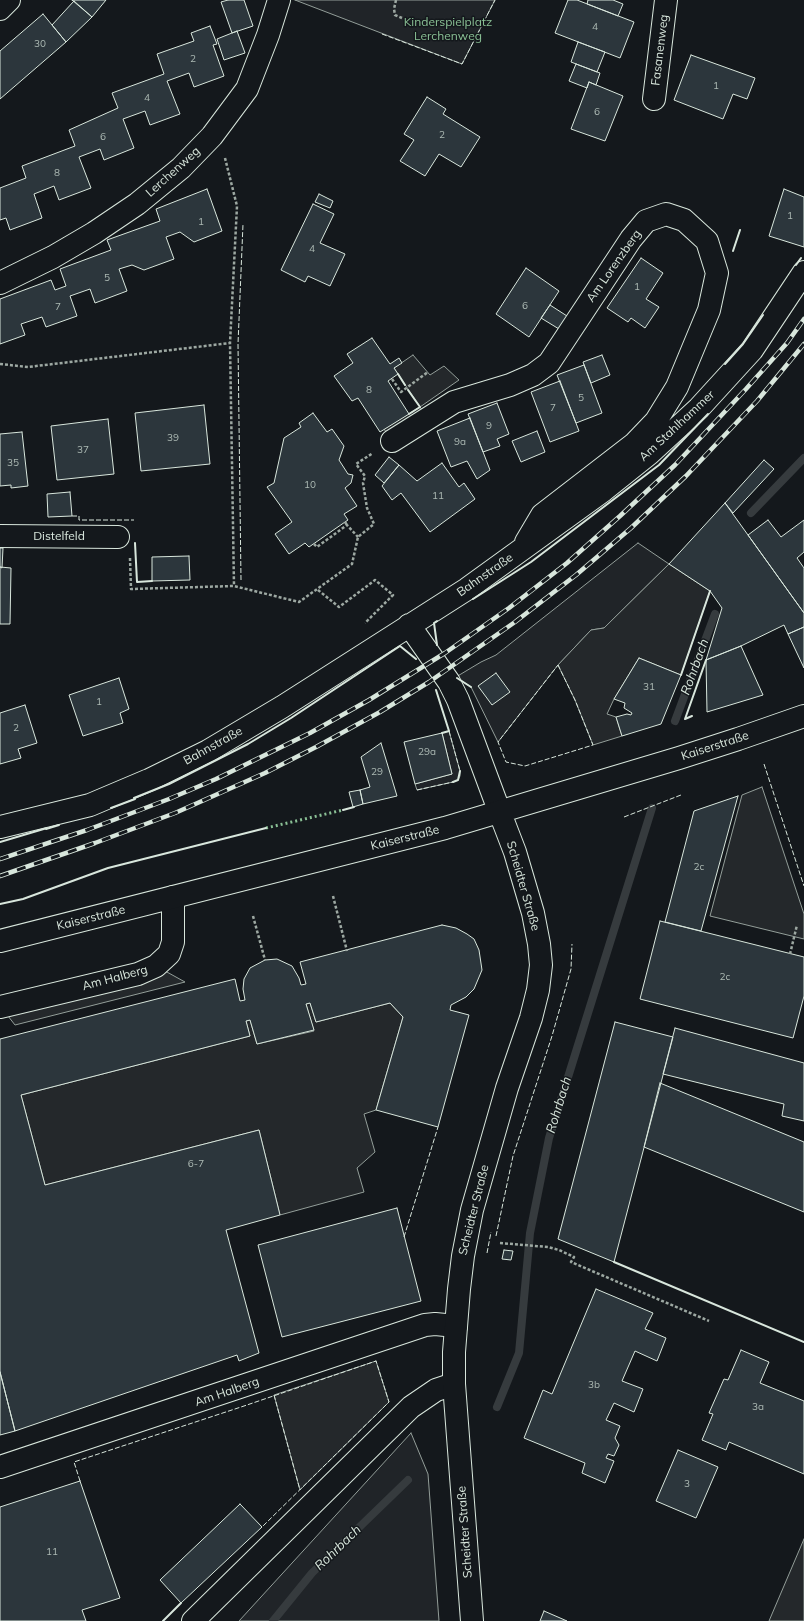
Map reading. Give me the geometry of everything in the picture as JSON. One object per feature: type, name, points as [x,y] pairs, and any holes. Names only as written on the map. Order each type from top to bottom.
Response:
[{"type":"street","points":[[0,9],[9,0]]},
{"type":"street","name":"Lerchenweg","points":[[0,283],[53,257],[94,233],[136,204],[181,168],[212,136],[247,89],[268,35],[279,0]]},
{"type":"street","name":"Fasanenweg","points":[[654,99],[666,0]]},
{"type":"street","name":"Am Lorenzberg","points":[[392,441],[454,402],[510,386],[533,375],[549,363],[631,239],[646,221],[666,214],[684,220],[707,241],[717,273],[709,310],[677,387],[656,421],[634,444],[542,515],[521,550]]},
{"type":"street","name":"Am Stahlhammer","points":[[521,550],[604,490],[649,454],[699,408],[752,350],[804,272]]},
{"type":"street","name":"Distelfeld","points":[[0,536],[118,537]]},
{"type":"street","name":"Bahnstraße","points":[[0,827],[90,805],[208,751],[282,707],[467,589],[521,550]]},
{"type":"street","points":[[409,625],[449,682],[458,700],[500,813]]},
{"type":"street","name":"Kaiserstraße","points":[[0,940],[500,813],[723,744],[804,716]]},
{"type":"street","name":"Scheidter Straße","points":[[472,1621],[454,1384],[456,1326],[463,1256],[472,1210],[508,1088],[531,1018],[538,990],[541,965],[539,944],[533,913],[515,852],[500,813]]},
{"type":"street","name":"Am Halberg","points":[[0,1007],[138,974],[156,966],[169,954],[173,942],[173,897]]},
{"type":"street","name":"Am Halberg","points":[[0,1468],[425,1325],[435,1324],[456,1326]]},
{"type":"street","points":[[193,1621],[411,1407],[436,1390],[454,1384]]},
{"type":"path","points":[[396,0],[394,9],[395,15],[402,18]]},
{"type":"path","points":[[224,154],[237,206],[230,343],[234,586]]},
{"type":"path","points":[[0,364],[28,367],[230,343]]},
{"type":"path","points":[[392,379],[401,392],[428,372]]},
{"type":"path","points":[[130,561],[130,589],[234,586],[299,602],[318,590],[352,564],[358,536],[374,524],[367,508],[363,483],[364,476],[356,464],[392,441]]},
{"type":"path","points":[[345,522],[358,536]]},
{"type":"path","points":[[314,544],[317,547],[347,525]]},
{"type":"path","points":[[318,590],[339,607],[375,580],[393,595],[365,623]]},
{"type":"path","points":[[333,896],[347,951]]},
{"type":"path","points":[[253,916],[264,960]]},
{"type":"path","points":[[790,954],[797,925]]},
{"type":"path","points":[[500,1243],[548,1247],[559,1250],[574,1257],[571,1262],[709,1321]]},
{"type":"green space","name":"Kinderspielplatz Lerchenweg","points":[[295,0],[495,0],[462,64]]},
{"type":"green space","points":[[638,543],[669,564],[604,628],[591,630],[558,665],[498,742],[471,687],[456,677],[496,655]]},
{"type":"green space","points":[[449,731],[460,771],[458,780],[417,790],[415,784],[452,774],[442,733]]},
{"type":"green space","points":[[411,1433],[428,1474],[439,1621],[239,1621]]},
{"type":"shaded area","points":[[413,355],[430,375],[444,366],[459,380],[420,407],[394,368]]},
{"type":"shaded area","points":[[420,407],[428,418],[392,441],[384,429]]},
{"type":"shaded area","points":[[669,564],[710,591],[681,675],[639,658],[614,699],[607,714],[616,717],[622,736],[593,745],[575,700],[558,665],[591,630],[604,628]]},
{"type":"shaded area","points":[[762,787],[804,914],[804,939],[710,916],[742,795]]},
{"type":"shaded area","points":[[156,966],[185,982],[15,1025],[1,1007]]},
{"type":"shaded area","points":[[310,1003],[316,1022],[390,1003],[403,1017],[376,1110],[364,1114],[375,1152],[357,1168],[364,1192],[280,1215],[259,1130],[45,1185],[21,1095],[250,1036],[246,1021],[250,1020],[257,1044],[314,1031],[306,1004]]},
{"type":"shaded area","points":[[376,1361],[389,1402],[300,1490],[274,1395]]},
{"type":"shaded area","points":[[804,1539],[804,1621],[769,1621]]},
{"type":"building","points":[[72,0],[106,0],[92,17]]},
{"type":"building","points":[[228,0],[244,0],[253,26],[232,33],[221,2]]},
{"type":"building","points":[[568,0],[577,0],[634,22],[620,58],[555,33]]},
{"type":"building","points":[[588,0],[613,0],[623,4],[618,16],[587,4]]},
{"type":"building","points":[[74,1],[92,17],[66,42],[52,25]]},
{"type":"building","points":[[43,14],[66,42],[0,99],[0,51]]},
{"type":"building","points":[[210,26],[217,44],[213,45],[224,76],[194,87],[189,73],[167,81],[180,114],[150,125],[145,111],[123,119],[134,148],[104,160],[100,149],[79,157],[91,188],[59,200],[54,186],[34,194],[42,218],[10,230],[6,218],[0,220],[0,188],[26,178],[22,166],[75,146],[69,130],[118,108],[112,93],[164,74],[157,54],[194,41],[191,33]]},
{"type":"building","points":[[237,31],[245,53],[224,60],[217,39]]},
{"type":"building","points":[[578,42],[605,52],[597,72],[571,62]]},
{"type":"building","points":[[691,55],[755,78],[747,99],[733,94],[723,119],[674,100]]},
{"type":"building","points":[[576,64],[600,73],[596,85],[589,82],[587,88],[569,81]]},
{"type":"building","points":[[589,82],[623,96],[605,141],[571,129]]},
{"type":"building","points":[[427,97],[446,109],[443,114],[480,137],[461,167],[439,154],[425,176],[400,161],[414,140],[404,134]]},
{"type":"building","points":[[207,189],[222,231],[194,242],[180,232],[166,237],[174,259],[144,270],[132,265],[119,269],[127,291],[95,303],[90,289],[70,296],[77,316],[46,327],[42,317],[21,324],[25,335],[0,344],[0,299],[51,280],[55,290],[66,286],[60,269],[111,250],[107,240],[160,221],[156,209]]},
{"type":"building","points":[[784,189],[804,197],[804,247],[769,236]]},
{"type":"building","points":[[319,194],[333,201],[330,208],[315,202]]},
{"type":"building","points":[[313,204],[334,214],[320,243],[345,254],[330,286],[308,276],[305,282],[281,270]]},
{"type":"building","points":[[641,258],[663,273],[646,299],[659,307],[645,328],[631,318],[628,322],[607,308]]},
{"type":"building","points":[[526,268],[559,291],[529,337],[496,314]]},
{"type":"building","points":[[550,305],[567,316],[559,329],[541,318]]},
{"type":"building","points":[[372,338],[390,364],[399,358],[402,363],[394,368],[398,374],[388,381],[409,414],[380,432],[358,398],[352,401],[334,376],[353,363],[347,354]]},
{"type":"building","points":[[602,355],[610,375],[591,383],[583,362]]},
{"type":"building","points":[[584,365],[602,413],[576,423],[557,375]]},
{"type":"building","points":[[560,381],[579,431],[550,442],[531,392]]},
{"type":"building","points":[[497,403],[509,434],[497,439],[500,446],[483,452],[468,414]]},
{"type":"building","points":[[204,405],[210,464],[141,471],[135,413]]},
{"type":"building","points":[[313,413],[327,432],[332,429],[344,446],[339,460],[348,474],[353,475],[351,483],[345,488],[357,506],[344,514],[348,520],[309,547],[305,543],[289,554],[275,534],[292,522],[267,487],[274,483],[284,438],[301,427],[299,423]]},
{"type":"building","points":[[470,418],[490,470],[477,479],[467,461],[451,467],[437,431]]},
{"type":"building","points":[[108,419],[114,474],[57,480],[51,426]]},
{"type":"building","points":[[537,431],[545,452],[521,462],[512,441]]},
{"type":"building","points":[[22,432],[28,486],[11,488],[11,485],[0,486],[0,434]]},
{"type":"building","points":[[389,457],[399,465],[384,483],[375,475]]},
{"type":"building","points":[[764,460],[774,469],[733,513],[725,503]]},
{"type":"building","points":[[442,463],[459,487],[464,483],[475,499],[430,532],[401,493],[392,500],[382,486],[399,465],[417,481]]},
{"type":"building","points":[[70,492],[72,516],[48,517],[47,494]]},
{"type":"building","points":[[725,503],[804,613],[804,627],[788,634],[784,625],[741,646],[706,660],[722,608],[710,591],[669,564]]},
{"type":"building","points":[[768,520],[781,537],[804,520],[804,552],[797,558],[804,568],[804,613],[748,535]]},
{"type":"building","points":[[0,548],[3,548],[2,568],[0,567]]},
{"type":"building","points":[[189,556],[190,580],[152,581],[152,557]]},
{"type":"building","points":[[0,567],[11,568],[10,624],[0,624]]},
{"type":"building","points":[[804,627],[804,668],[788,634]]},
{"type":"building","points":[[741,646],[763,695],[707,712],[706,660]]},
{"type":"building","points":[[639,658],[681,675],[661,724],[622,736],[616,717],[627,714],[631,715],[632,713],[624,708],[625,703],[614,699]]},
{"type":"building","points":[[496,673],[510,692],[492,705],[478,686]]},
{"type":"building","points":[[119,678],[129,709],[120,713],[123,723],[83,736],[69,695]]},
{"type":"building","points":[[25,705],[37,743],[18,749],[21,758],[0,764],[0,713]]},
{"type":"building","points":[[442,733],[452,774],[415,784],[404,742]]},
{"type":"building","points":[[381,743],[397,796],[363,804],[360,790],[370,787],[361,757]]},
{"type":"building","points":[[360,790],[363,804],[353,807],[349,792]]},
{"type":"building","points":[[738,796],[701,931],[665,922],[694,811]]},
{"type":"building","points":[[660,921],[804,957],[804,996],[793,1038],[640,999]]},
{"type":"building","points":[[442,925],[456,928],[474,939],[479,950],[482,970],[474,989],[466,997],[451,1005],[450,1010],[469,1015],[438,1127],[376,1110],[403,1017],[390,1003],[316,1022],[310,1003],[306,1004],[314,1030],[257,1044],[250,1020],[246,1021],[250,1036],[21,1095],[45,1185],[259,1130],[280,1215],[226,1230],[259,1353],[239,1361],[237,1355],[15,1431],[0,1372],[0,1039],[235,979],[240,1001],[245,1000],[243,989],[244,979],[250,968],[265,960],[277,959],[292,966],[301,985],[306,984],[300,962]]},
{"type":"building","points":[[615,1022],[673,1037],[614,1262],[558,1239]]},
{"type":"building","points":[[675,1028],[804,1063],[804,1121],[782,1116],[784,1104],[663,1074]]},
{"type":"building","points":[[660,1083],[804,1142],[804,1212],[644,1147]]},
{"type":"building","points":[[397,1208],[421,1301],[282,1337],[258,1245]]},
{"type":"building","points":[[504,1250],[513,1251],[511,1260],[502,1259]]},
{"type":"building","points":[[596,1289],[653,1313],[645,1329],[666,1338],[657,1361],[635,1351],[622,1381],[643,1389],[634,1412],[614,1403],[606,1420],[620,1426],[615,1438],[619,1445],[614,1456],[608,1454],[606,1458],[614,1461],[605,1483],[582,1473],[585,1463],[524,1438],[543,1390],[552,1394]]},
{"type":"building","points":[[741,1350],[769,1362],[760,1383],[804,1401],[804,1474],[729,1442],[726,1450],[702,1440],[713,1414],[709,1413],[724,1379],[728,1380]]},
{"type":"building","points":[[0,1372],[15,1431],[0,1435]]},
{"type":"building","points":[[678,1450],[718,1467],[696,1518],[656,1501]]},
{"type":"building","points":[[80,1481],[120,1598],[82,1610],[86,1621],[0,1621],[0,1507]]},
{"type":"building","points":[[240,1504],[262,1527],[181,1603],[160,1580]]},
{"type":"building","points":[[544,1611],[567,1621],[540,1621]]},
{"type":"waterway","name":"Rohrbach","points":[[751,513],[804,458]]},
{"type":"waterway","name":"Rohrbach","points":[[675,721],[715,614]]},
{"type":"waterway","name":"Rohrbach","points":[[497,1407],[519,1353],[530,1233],[549,1138],[652,808]]},
{"type":"waterway","name":"Rohrbach","points":[[273,1621],[312,1573],[408,1480]]},
{"type":"railway","points":[[0,859],[87,830],[169,799],[216,779],[310,733],[369,700],[445,653],[509,608],[567,563],[675,465],[787,343],[804,319]]},
{"type":"railway","points":[[0,876],[175,813],[265,773],[380,712],[429,682],[515,622],[576,575],[631,528],[686,476],[757,401],[804,344]]},
{"type":"hedge","points":[[266,828],[343,810]]},
{"type":"fence","points":[[382,34],[462,64],[495,0]]},
{"type":"fence","points":[[241,580],[238,344],[243,224]]},
{"type":"fence","points":[[72,516],[79,516],[79,520],[134,520]]},
{"type":"fence","points":[[558,665],[575,700],[593,745],[525,766],[506,762],[498,742],[558,665]]},
{"type":"fence","points":[[449,731],[460,771]]},
{"type":"fence","points":[[764,764],[804,886]]},
{"type":"fence","points":[[417,790],[453,782]]},
{"type":"fence","points":[[624,817],[681,795]]},
{"type":"fence","points":[[496,1236],[513,1156],[552,1036],[571,969],[572,944]]},
{"type":"fence","points":[[404,1237],[438,1127]]},
{"type":"fence","points":[[487,1253],[491,1232]]},
{"type":"fence","points":[[80,1481],[74,1462],[376,1361],[389,1402],[262,1527]]},
{"type":"fence","points":[[274,1395],[300,1490]]},
{"type":"wall","points":[[733,251],[740,230]]},
{"type":"wall","points":[[796,265],[801,258]]},
{"type":"wall","points":[[725,364],[743,344],[763,315]]},
{"type":"wall","points":[[398,374],[405,385]]},
{"type":"wall","points":[[408,390],[420,407],[409,414]]},
{"type":"wall","points":[[473,599],[531,562],[659,465],[708,414]]},
{"type":"wall","points":[[135,543],[137,582],[152,581]]},
{"type":"wall","points":[[681,675],[710,591]]},
{"type":"wall","points":[[437,621],[434,623],[437,645]]},
{"type":"wall","points":[[134,798],[169,784],[248,744],[291,718],[400,646],[416,659]]},
{"type":"wall","points":[[692,716],[685,719],[706,660]]},
{"type":"wall","points":[[457,678],[471,687]]},
{"type":"wall","points":[[436,690],[449,731],[442,733]]},
{"type":"wall","points":[[453,782],[458,780],[460,771]]},
{"type":"wall","points":[[111,808],[135,799]]},
{"type":"wall","points":[[343,810],[354,807]]},
{"type":"wall","points":[[46,829],[59,825]]},
{"type":"wall","points":[[0,842],[47,828]]},
{"type":"wall","points":[[0,904],[23,899],[108,868],[266,828]]},
{"type":"wall","points":[[614,1262],[804,1342]]},
{"type":"wall","points":[[163,1621],[181,1603]]}]
